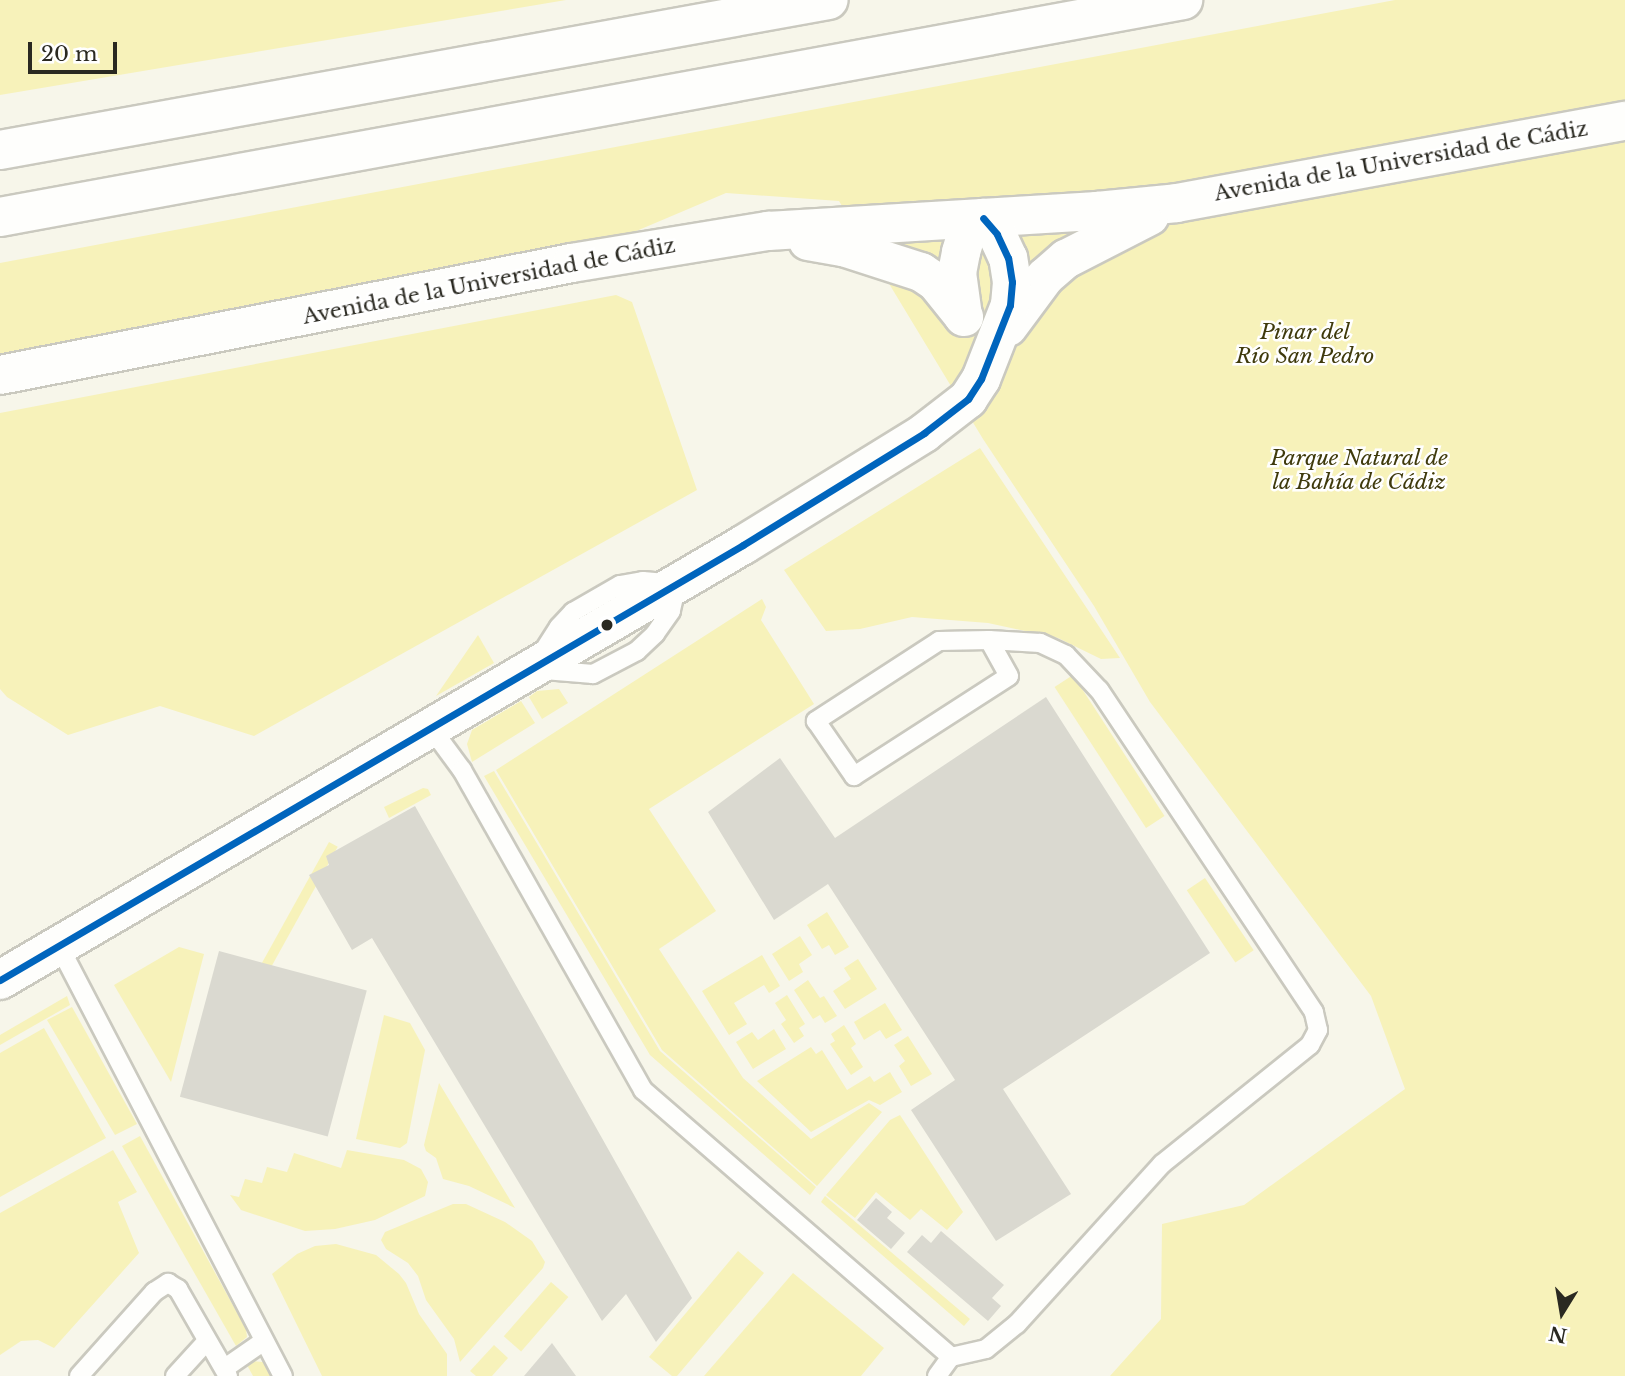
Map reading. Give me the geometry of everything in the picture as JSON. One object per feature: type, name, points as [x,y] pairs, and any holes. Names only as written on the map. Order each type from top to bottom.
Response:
[{"type":"main road","points":[[0,150],[829,0]]},
{"type":"main road","points":[[0,217],[1183,0]]},
{"type":"main road","name":"Avenida de la Universidad de Cádiz","points":[[0,375],[572,263],[768,232],[1177,203],[1625,121]]},
{"type":"main road","points":[[996,342],[1045,277],[1066,259],[1177,203]]},
{"type":"main road","points":[[0,980],[901,450],[968,399],[981,379],[1010,305],[1012,282],[1008,258],[997,234],[983,218],[966,236],[957,273],[967,359],[963,388],[955,408]]},
{"type":"main road","points":[[699,243],[796,239],[880,257],[921,272],[936,282],[964,317]]},
{"type":"lane","points":[[937,1376],[951,1357],[986,1349],[1017,1324],[1161,1164],[1310,1045],[1318,1030],[1314,1012],[1099,690],[1066,655],[1040,643],[989,640],[939,641],[816,721],[854,776],[1009,676],[989,640]]},
{"type":"lane","points":[[431,728],[462,770],[643,1090],[951,1357]]},
{"type":"lane","points":[[59,946],[283,1376]]},
{"type":"lane","points":[[79,1376],[154,1292],[168,1283],[178,1289],[227,1372],[264,1341]]},
{"type":"lane","points":[[175,1376],[207,1340]]},
{"type":"green space","points":[[0,0],[566,0],[0,95]]},
{"type":"green space","name":"Pinar del Río San Pedro","points":[[1395,0],[1625,0],[1625,1376],[1110,1376],[1161,1319],[1162,1224],[1244,1205],[1405,1089],[1371,996],[1150,702],[1094,606],[983,439],[839,201],[726,193],[634,232],[538,255],[0,360],[0,263]]},
{"type":"green space","points":[[616,295],[632,302],[697,490],[254,736],[160,706],[68,735],[7,697],[0,689],[0,413]]},
{"type":"green space","points":[[980,448],[1120,658],[1101,659],[1058,638],[988,623],[912,617],[860,629],[826,631],[784,570]]},
{"type":"green space","points":[[762,599],[766,607],[761,620],[814,704],[649,809],[716,911],[659,949],[743,1078],[811,1139],[869,1103],[882,1112],[817,1186],[662,1050],[496,770]]},
{"type":"green space","points":[[478,635],[494,663],[436,696]]},
{"type":"green space","points":[[1073,675],[1164,816],[1146,828],[1055,687]]},
{"type":"green space","points":[[559,689],[568,703],[542,719],[529,697],[537,691]]},
{"type":"green space","points":[[521,701],[535,723],[472,762],[467,744],[472,730]]},
{"type":"green space","points":[[494,771],[660,1051],[816,1187],[810,1195],[650,1055],[484,776]]},
{"type":"green space","points":[[423,788],[428,789],[431,795],[389,818],[384,807]]},
{"type":"green space","points":[[329,842],[338,847],[220,1059],[211,1055]]},
{"type":"green space","points":[[1205,878],[1254,950],[1235,962],[1187,890]]},
{"type":"green space","points":[[827,912],[849,947],[835,955],[829,945],[822,949],[807,925]]},
{"type":"green space","points":[[800,936],[812,955],[799,964],[803,972],[789,981],[772,954]]},
{"type":"green space","points":[[179,947],[204,954],[171,1082],[114,985]]},
{"type":"green space","points":[[762,955],[780,986],[769,993],[764,985],[734,1003],[747,1024],[729,1035],[702,991]]},
{"type":"green space","points":[[858,959],[877,989],[845,1009],[833,991],[851,979],[844,968]]},
{"type":"green space","points":[[808,980],[820,998],[824,996],[837,1016],[825,1023],[820,1015],[813,1019],[794,990]]},
{"type":"green space","points":[[787,995],[805,1024],[799,1028],[804,1036],[794,1043],[781,1024],[786,1020],[775,1003]]},
{"type":"green space","points":[[67,996],[70,1005],[0,1045],[0,1035]]},
{"type":"green space","points":[[885,1003],[902,1030],[886,1039],[880,1030],[864,1040],[854,1022]]},
{"type":"green space","points":[[72,1007],[137,1124],[115,1135],[47,1020]]},
{"type":"green space","points":[[384,1015],[410,1023],[425,1050],[407,1143],[400,1148],[356,1139]]},
{"type":"green space","points":[[844,1025],[856,1044],[851,1048],[863,1067],[851,1075],[830,1044],[835,1041],[831,1034]]},
{"type":"green space","points":[[44,1028],[106,1138],[0,1197],[0,1053]]},
{"type":"green space","points":[[774,1029],[786,1049],[753,1069],[736,1042],[752,1032],[758,1040]]},
{"type":"green space","points":[[908,1036],[932,1074],[911,1086],[899,1066],[905,1061],[894,1045]]},
{"type":"green space","points":[[811,1047],[816,1054],[822,1050],[847,1090],[870,1076],[874,1082],[890,1072],[902,1092],[880,1105],[869,1100],[811,1132],[757,1081]]},
{"type":"green space","points":[[439,1083],[515,1208],[469,1186],[443,1179],[436,1158],[426,1151],[424,1145]]},
{"type":"green space","points":[[900,1115],[963,1212],[947,1230],[921,1209],[910,1220],[876,1192],[855,1218],[826,1195],[890,1120]]},
{"type":"green space","points":[[140,1136],[246,1329],[247,1337],[236,1346],[122,1146]]},
{"type":"green space","points":[[113,1150],[137,1192],[118,1202],[139,1253],[54,1348],[38,1340],[21,1341],[0,1355],[0,1213]]},
{"type":"green space","points":[[347,1150],[404,1160],[421,1169],[428,1182],[425,1196],[375,1220],[335,1229],[305,1231],[241,1210],[230,1195],[239,1197],[245,1179],[262,1183],[267,1167],[287,1172],[294,1153],[341,1168]]},
{"type":"green space","points":[[825,1196],[970,1319],[964,1326],[821,1202]]},
{"type":"green space","points":[[453,1204],[466,1204],[505,1222],[532,1241],[545,1262],[543,1268],[460,1362],[454,1339],[426,1300],[418,1276],[408,1263],[386,1249],[381,1240],[385,1232]]},
{"type":"green space","points":[[336,1244],[376,1255],[399,1274],[406,1283],[419,1314],[447,1354],[447,1376],[322,1376],[272,1274],[297,1254],[315,1246]]},
{"type":"green space","points":[[738,1251],[764,1273],[677,1376],[672,1376],[649,1357]]},
{"type":"green space","points":[[793,1273],[884,1348],[861,1376],[704,1376]]},
{"type":"green space","points":[[551,1282],[568,1297],[521,1351],[504,1336]]},
{"type":"green space","points":[[494,1345],[508,1358],[492,1376],[476,1376],[470,1371]]},
{"type":"green space","points":[[252,1361],[263,1362],[271,1376],[253,1376],[247,1365]]},
{"type":"building","points":[[1046,697],[1210,953],[1003,1089],[1071,1194],[996,1241],[911,1110],[955,1080],[828,884],[774,920],[708,812],[780,758],[835,838]]},
{"type":"building","points":[[415,806],[692,1298],[656,1342],[626,1294],[602,1321],[372,938],[352,950],[309,875],[329,865],[326,856]]},
{"type":"building","points":[[219,951],[367,991],[328,1136],[180,1097]]},
{"type":"building","points":[[876,1198],[892,1212],[887,1218],[905,1233],[891,1249],[857,1220]]},
{"type":"building","points":[[941,1231],[1004,1285],[992,1298],[1001,1306],[988,1321],[907,1252],[922,1235],[931,1243]]},
{"type":"building","points":[[552,1343],[576,1376],[524,1376]]},
{"type":"transit line","points":[[0,980],[743,545],[924,433],[968,399],[981,379],[1010,305],[1012,282],[1008,258],[997,234],[983,218]]},
{"type":"park label","name":"Parque Natural de la Bahía de Cádiz","points":[[1359,470]]}]
